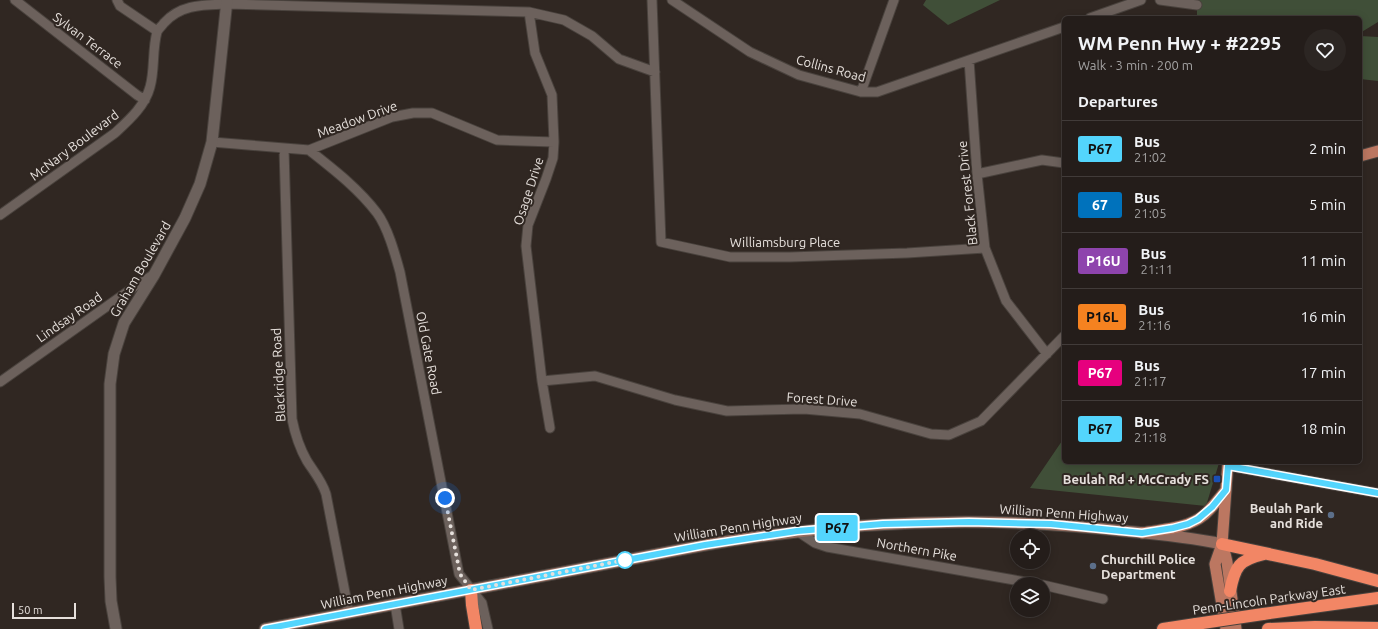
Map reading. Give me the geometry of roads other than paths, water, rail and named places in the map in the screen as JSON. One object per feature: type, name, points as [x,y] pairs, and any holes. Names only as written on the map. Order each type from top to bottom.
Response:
[{"type":"highway","points":[[1222,544],[1315,564],[1378,581]]},
{"type":"highway","points":[[1230,591],[1235,572],[1239,564],[1248,559],[1267,553]]},
{"type":"highway","points":[[471,590],[476,629]]},
{"type":"highway","name":"Penn-Lincoln Parkway East","points":[[1163,629],[1378,598]]},
{"type":"highway","points":[[1268,629],[1335,627],[1378,628]]},
{"type":"main road","points":[[1362,155],[1378,151]]},
{"type":"main road","points":[[1226,629],[1215,564],[1222,544],[1228,464]]},
{"type":"main road","points":[[1142,533],[1173,528],[1193,522],[1208,512],[1226,490]]},
{"type":"main road","name":"William Penn Highway","points":[[265,629],[705,545],[797,531],[883,524],[969,522],[1051,524],[1204,540],[1222,544]]},
{"type":"main road","points":[[1222,544],[1227,562],[1236,629]]},
{"type":"street","name":"Sylvan Terrace","points":[[15,0],[145,100]]},
{"type":"street","points":[[117,0],[120,6],[157,31],[177,12],[190,7],[227,2],[371,4],[529,12],[564,20],[592,36],[619,59],[655,72]]},
{"type":"street","name":"Williamsburg Place","points":[[652,0],[661,242],[730,257],[790,257],[907,253],[985,248]]},
{"type":"street","name":"Collins Road","points":[[672,0],[750,52],[799,75],[861,92],[877,92],[1062,28]]},
{"type":"street","points":[[861,92],[894,0]]},
{"type":"street","points":[[1096,16],[1141,0]]},
{"type":"street","points":[[1160,0],[1196,5]]},
{"type":"street","name":"Graham Boulevard","points":[[116,629],[111,601],[110,577],[110,384],[114,354],[124,324],[154,275],[185,218],[200,184],[212,142],[227,2]]},
{"type":"street","name":"Osage Drive","points":[[529,12],[535,53],[552,95],[554,142],[553,158],[528,225],[526,246],[542,381],[550,428]]},
{"type":"street","name":"McNary Boulevard","points":[[0,215],[115,133],[132,118],[145,100],[150,87],[157,31]]},
{"type":"street","name":"Black Forest Drive","points":[[969,60],[977,174],[985,248],[1006,301],[1047,354]]},
{"type":"street","name":"Meadow Drive","points":[[212,142],[309,150],[392,117],[413,113],[432,113],[497,140],[554,142]]},
{"type":"street","name":"Blackridge Road","points":[[284,149],[292,419],[298,442],[308,462],[320,479],[326,494],[349,613]]},
{"type":"street","name":"Old Gate Road","points":[[309,150],[362,195],[377,214],[392,243],[400,272],[460,574],[482,603],[488,629]]},
{"type":"street","points":[[977,174],[1042,160],[1062,163]]},
{"type":"street","name":"Lindsay Road","points":[[0,382],[137,285],[154,275]]},
{"type":"street","name":"Forest Drive","points":[[542,381],[595,376],[675,400],[727,411],[804,409],[853,414],[866,416],[931,434],[949,435],[981,421],[1062,338]]},
{"type":"street","points":[[1228,464],[1378,493]]},
{"type":"street","name":"Northern Pike","points":[[797,531],[815,543],[827,547],[1010,579]]},
{"type":"street","points":[[1050,587],[1103,599]]},
{"type":"street","points":[[395,604],[399,629]]},
{"type":"place","name":"Beulah Rd + McCrady FS","points":[[1217,479]]},
{"type":"place","name":"Beulah Park and Ride","points":[[1331,515]]},
{"type":"place","name":"Churchill Police Department","points":[[1093,566]]}]
